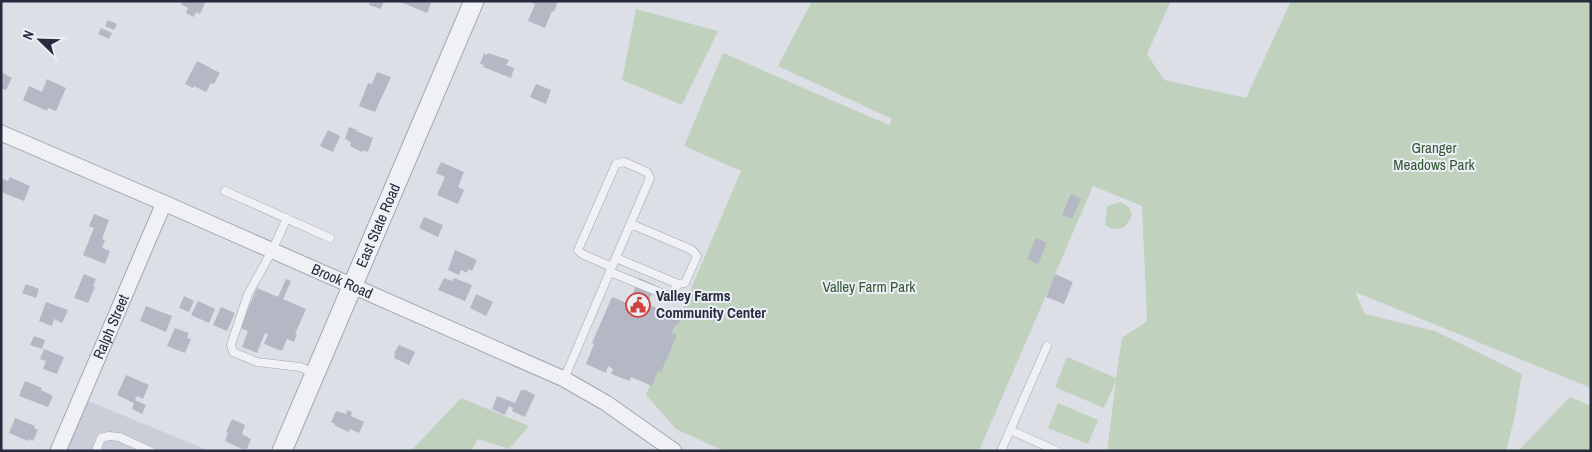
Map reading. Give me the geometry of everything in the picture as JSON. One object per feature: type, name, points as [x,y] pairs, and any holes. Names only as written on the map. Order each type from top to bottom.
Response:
[{"type":"street","name":"East State Road","points":[[282,451],[474,1]]},
{"type":"street","name":"Brook Road","points":[[1,134],[164,203],[564,379],[606,403],[674,451]]},
{"type":"street","name":"Ralph Street","points":[[58,451],[164,203]]},
{"type":"lane","points":[[564,379],[611,270],[616,258],[631,224],[650,178],[647,172],[624,162],[616,164],[578,250],[611,270],[666,296],[671,295],[678,284]]},
{"type":"lane","points":[[225,191],[330,238]]},
{"type":"lane","points":[[287,218],[272,251],[248,294],[231,345],[233,352],[258,362],[300,367],[316,373]]},
{"type":"lane","points":[[616,258],[678,284],[685,282],[697,256],[692,250],[631,224]]},
{"type":"lane","points":[[1001,451],[1047,346]]},
{"type":"lane","points":[[1010,430],[1057,451]]},
{"type":"lane","points":[[96,451],[101,438],[109,436],[118,437],[150,451]]},
{"type":"shaded area","points":[[88,401],[210,451],[67,451]]},
{"type":"green space","points":[[812,1],[1171,1],[1147,54],[1164,80],[1246,98],[1291,1],[1591,1],[1591,388],[1355,292],[1365,314],[1435,331],[1522,374],[1514,420],[1506,451],[1107,451],[1116,381],[1104,408],[1055,387],[1067,357],[1116,378],[1122,338],[1147,321],[1142,206],[1093,186],[979,451],[724,451],[676,429],[646,395],[741,171],[684,146],[723,53],[889,125],[892,119],[778,66]]},
{"type":"green space","points":[[636,9],[718,31],[682,105],[622,80]]},
{"type":"green space","points":[[1120,202],[1129,207],[1132,214],[1123,228],[1112,229],[1105,225],[1107,206]]},
{"type":"green space","points":[[1570,397],[1591,406],[1591,451],[1518,451]]},
{"type":"green space","points":[[461,398],[529,426],[509,449],[478,439],[471,451],[411,451]]},
{"type":"green space","points":[[1058,403],[1098,420],[1088,444],[1048,428]]},
{"type":"building","points":[[182,1],[206,1],[200,14],[196,12],[194,17],[186,13],[188,8],[181,4]]},
{"type":"building","points":[[370,1],[384,1],[381,9],[369,5]]},
{"type":"building","points":[[398,1],[432,1],[427,13]]},
{"type":"building","points":[[533,1],[558,1],[545,28],[528,21],[535,4],[532,3]]},
{"type":"building","points":[[108,20],[117,24],[114,30],[105,26]]},
{"type":"building","points":[[101,28],[112,33],[109,39],[98,34]]},
{"type":"building","points":[[484,53],[509,60],[506,65],[514,68],[511,78],[483,67],[484,65],[480,64]]},
{"type":"building","points":[[197,61],[220,73],[214,84],[211,83],[206,92],[185,84]]},
{"type":"building","points":[[1,72],[12,78],[6,90],[1,88]]},
{"type":"building","points":[[377,72],[391,77],[375,112],[359,106],[368,83],[372,84]]},
{"type":"building","points":[[47,79],[66,88],[56,111],[48,108],[47,111],[23,100],[29,86],[42,92]]},
{"type":"building","points":[[536,84],[551,90],[546,104],[530,97]]},
{"type":"building","points":[[349,127],[373,138],[368,152],[363,150],[362,152],[350,146],[351,142],[345,139]]},
{"type":"building","points":[[328,130],[340,136],[333,152],[320,146]]},
{"type":"building","points":[[441,162],[464,172],[458,187],[464,190],[458,204],[437,195],[445,177],[436,173]]},
{"type":"building","points":[[10,177],[30,186],[24,201],[1,192],[1,178],[8,181]]},
{"type":"building","points":[[1071,194],[1081,199],[1072,219],[1062,215]]},
{"type":"building","points":[[94,214],[109,220],[102,239],[105,240],[102,248],[110,251],[105,264],[83,255],[94,228],[89,226]]},
{"type":"building","points":[[424,217],[443,225],[438,237],[419,228]]},
{"type":"building","points":[[1036,238],[1047,243],[1038,264],[1027,259]]},
{"type":"building","points":[[455,250],[477,260],[472,271],[468,269],[467,273],[461,270],[459,275],[448,270]]},
{"type":"building","points":[[84,274],[96,279],[93,286],[95,287],[88,303],[74,298]]},
{"type":"building","points":[[1055,274],[1073,282],[1064,304],[1046,297]]},
{"type":"building","points":[[444,278],[452,281],[454,278],[472,285],[465,301],[438,290]]},
{"type":"building","points":[[639,278],[655,285],[649,301],[644,299],[643,302],[681,319],[678,325],[676,324],[672,333],[677,335],[661,372],[658,371],[652,386],[631,377],[630,381],[611,374],[613,369],[608,366],[606,373],[586,364],[594,344],[592,343],[612,297],[627,303],[630,297],[635,300],[637,297],[632,295]]},
{"type":"building","points":[[286,279],[291,281],[283,299],[306,309],[295,334],[297,334],[294,342],[287,339],[282,351],[264,344],[268,334],[265,333],[257,353],[242,347],[248,331],[240,328],[257,288],[278,297]]},
{"type":"building","points":[[26,284],[39,289],[36,298],[22,293]]},
{"type":"building","points":[[476,294],[493,302],[486,316],[470,308]]},
{"type":"building","points":[[184,296],[194,301],[189,312],[179,308]]},
{"type":"building","points":[[198,301],[215,309],[209,323],[191,315]]},
{"type":"building","points":[[46,302],[68,310],[62,323],[54,319],[52,326],[39,321]]},
{"type":"building","points":[[146,306],[172,316],[166,332],[140,321]]},
{"type":"building","points":[[221,307],[235,313],[227,331],[213,325]]},
{"type":"building","points":[[175,328],[189,333],[187,338],[191,339],[185,353],[167,346]]},
{"type":"building","points":[[34,336],[45,340],[42,349],[30,345]]},
{"type":"building","points":[[399,345],[415,352],[409,365],[394,358],[394,353]]},
{"type":"building","points":[[44,349],[64,357],[57,374],[43,369],[46,361],[40,359]]},
{"type":"building","points":[[126,375],[149,385],[143,399],[137,396],[135,400],[146,405],[142,414],[132,409],[134,403],[117,395]]},
{"type":"building","points":[[25,381],[42,388],[41,390],[53,396],[48,407],[19,396]]},
{"type":"building","points":[[524,389],[535,395],[525,417],[512,411],[513,408],[509,406],[505,415],[492,409],[497,396],[515,403],[521,390],[523,391]]},
{"type":"building","points":[[347,410],[352,412],[351,416],[364,422],[359,433],[350,429],[349,432],[331,422],[336,411],[346,414]]},
{"type":"building","points":[[15,418],[35,426],[34,428],[38,430],[33,441],[29,439],[28,441],[9,433]]},
{"type":"building","points":[[232,419],[245,425],[242,434],[251,439],[247,449],[244,448],[244,450],[225,441],[228,433],[226,432]]},
{"type":"place","name":"Valley Farms Community Center","points":[[638,305]]},
{"type":"park label","name":"Granger Meadows Park","points":[[1434,156]]},
{"type":"park label","name":"Valley Farm Park","points":[[869,287]]}]
